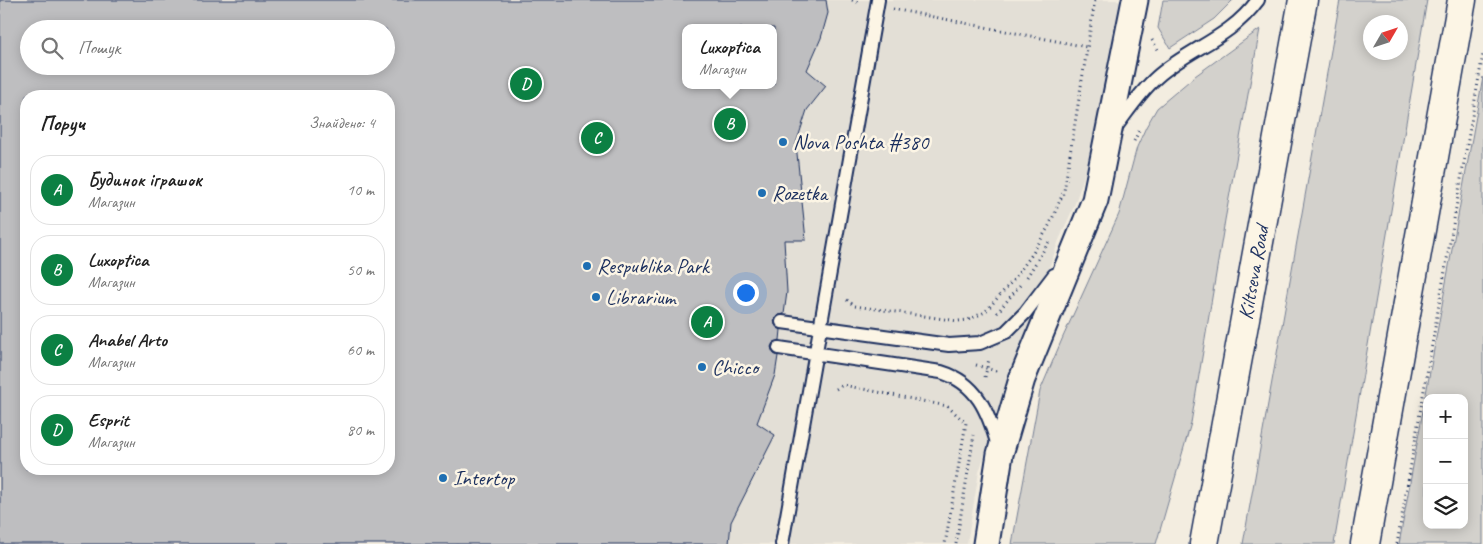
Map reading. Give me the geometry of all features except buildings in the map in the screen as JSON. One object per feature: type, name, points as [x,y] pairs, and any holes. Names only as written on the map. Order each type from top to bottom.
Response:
[{"type":"highway","name":"Kiltseva Road","points":[[1204,544],[1303,0]]},
{"type":"highway","points":[[1365,544],[1462,0]]},
{"type":"street","points":[[986,544],[1000,454],[1022,379],[1095,200],[1110,135],[1135,0]]},
{"type":"lane","points":[[1110,135],[1143,92],[1170,68],[1236,25],[1258,0]]},
{"type":"lane","points":[[782,544],[878,3]]},
{"type":"lane","points":[[782,322],[949,345],[965,345],[993,339],[1006,332],[1025,313],[1047,287],[1078,240]]},
{"type":"lane","points":[[779,348],[941,372],[956,377],[972,388],[980,401],[994,431],[1000,454]]},
{"type":"path","points":[[852,0],[878,3],[1086,47]]},
{"type":"path","points":[[847,300],[855,306],[958,321],[968,320],[985,312],[1033,253],[1050,224],[1064,191],[1095,0]]},
{"type":"path","points":[[1151,39],[1170,68]]},
{"type":"path","points":[[1397,544],[1483,54]]},
{"type":"path","points":[[976,365],[1004,374]]},
{"type":"path","points":[[836,389],[843,385],[947,406],[966,423],[945,544]]},
{"type":"shaded area","name":"Respublika Park","points":[[0,0],[1122,0],[1087,167],[1005,392],[979,472],[967,544],[0,544]]},
{"type":"shaded area","points":[[1163,0],[1233,0],[1214,19],[1170,48],[1158,28]]},
{"type":"shaded area","points":[[1340,0],[1427,0],[1334,544],[1243,544]]},
{"type":"shaded area","points":[[1260,29],[1225,220],[1191,423],[1156,544],[1012,544],[1040,391],[1119,214],[1137,147],[1146,127],[1157,108],[1195,76]]},
{"type":"shaded area","points":[[1483,77],[1483,544],[1399,544],[1423,411],[1423,529],[1468,529],[1468,394],[1426,394]]},
{"type":"place","name":"Esprit","points":[[526,84]]},
{"type":"place","name":"Luxoptica","points":[[730,124]]},
{"type":"place","name":"Anabel Arto","points":[[597,138]]},
{"type":"place","name":"Nova Poshta #380","points":[[783,142]]},
{"type":"place","name":"Rozetka","points":[[762,193]]},
{"type":"place","name":"Respublika Park","points":[[587,266]]},
{"type":"place","name":"Librarium","points":[[596,297]]},
{"type":"place","name":"Будинок іграшок","points":[[707,322]]},
{"type":"place","name":"Chicco","points":[[702,367]]},
{"type":"place","name":"Intertop","points":[[443,478]]}]
